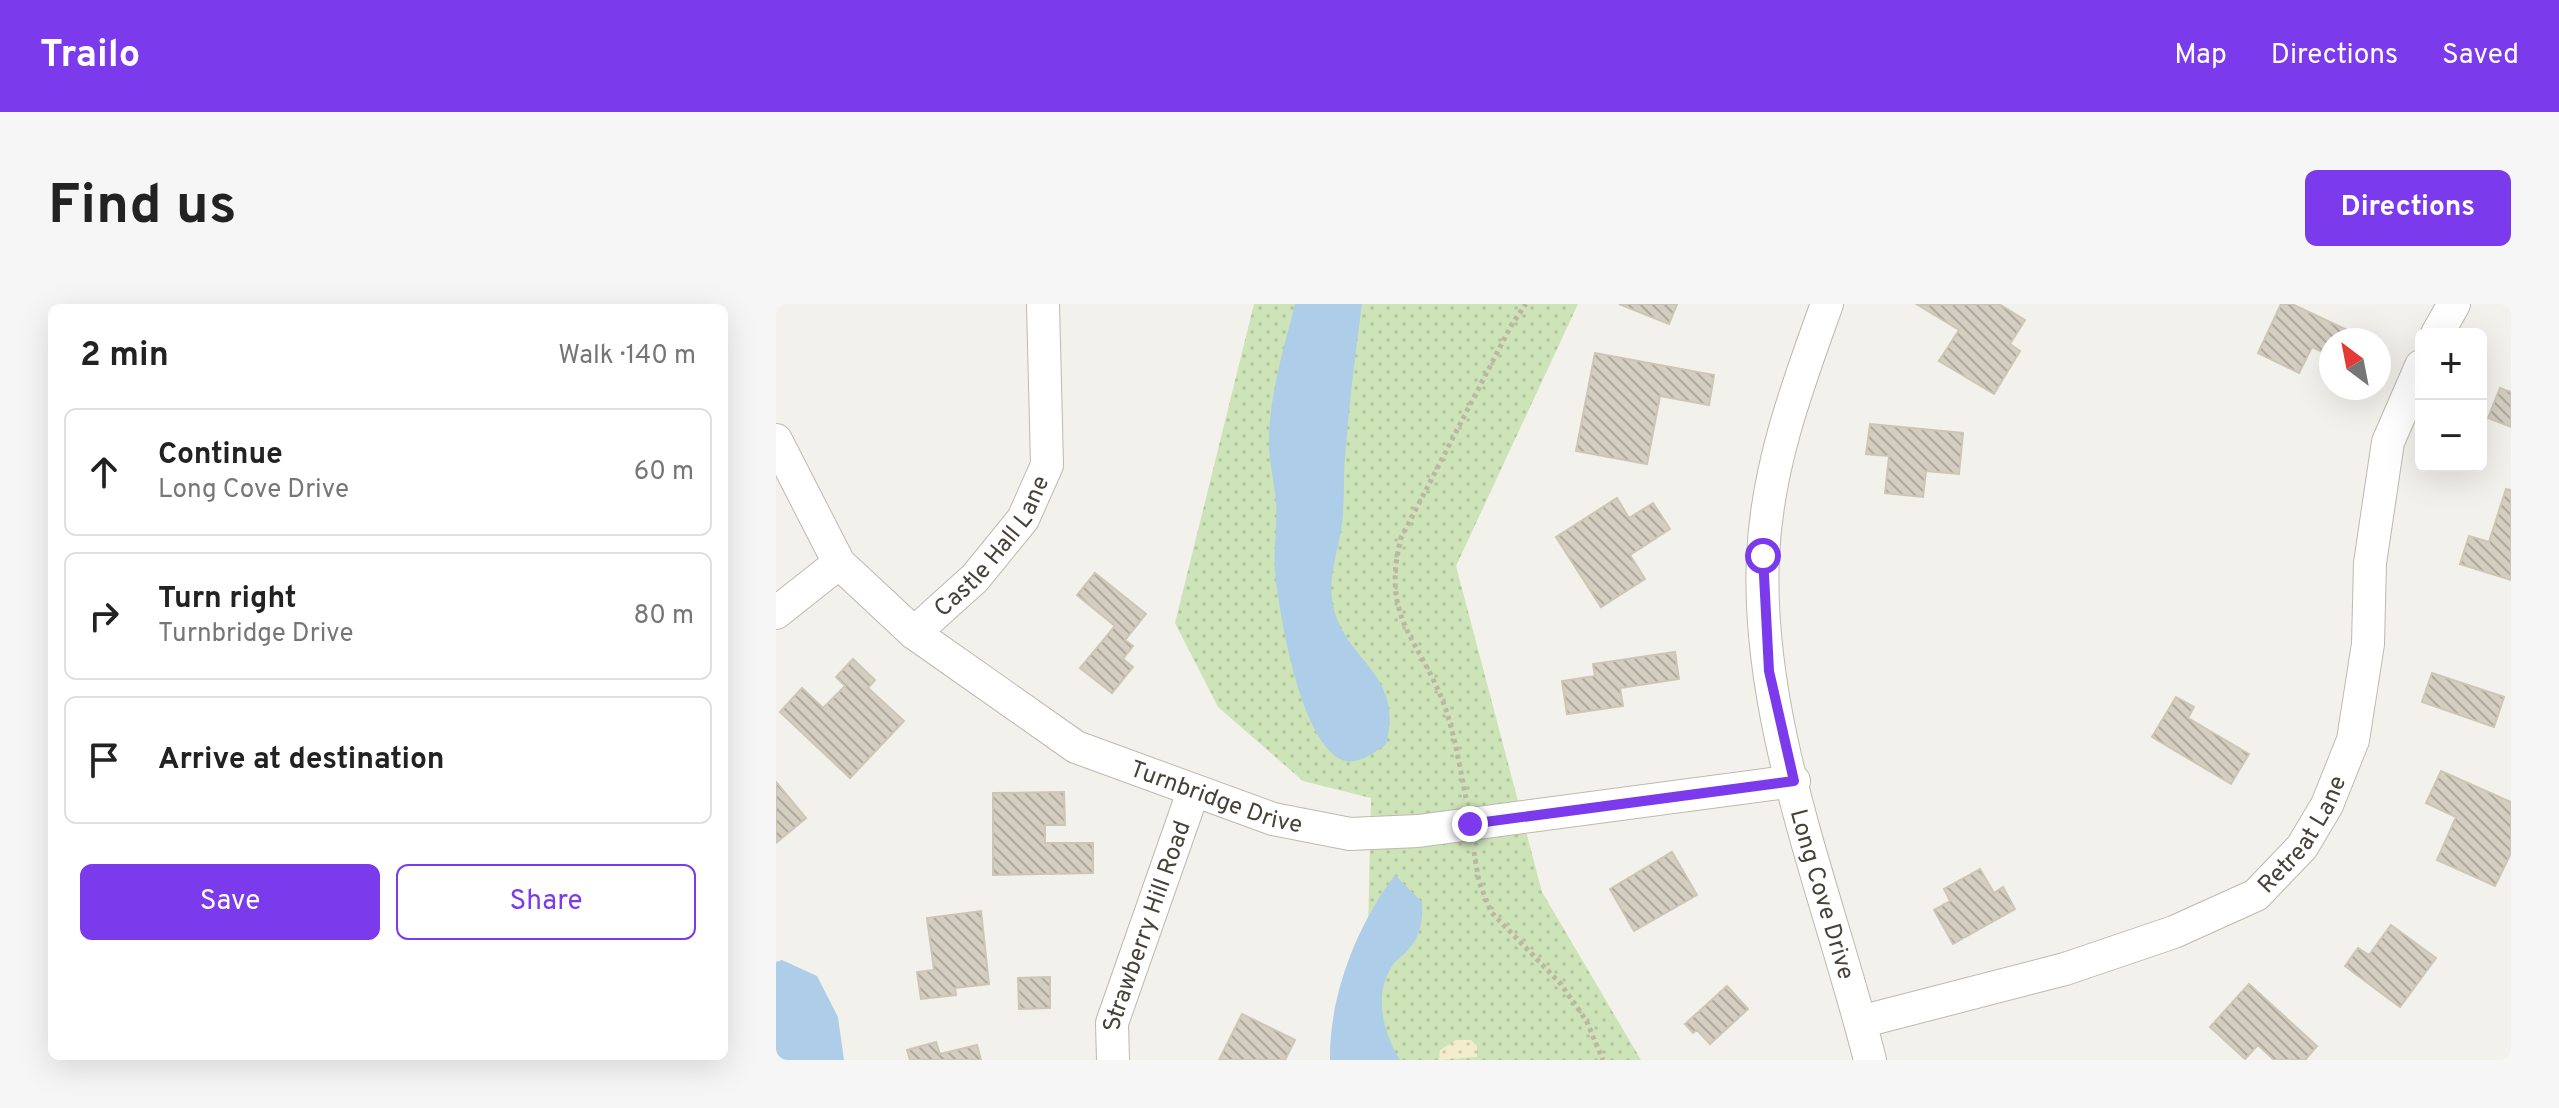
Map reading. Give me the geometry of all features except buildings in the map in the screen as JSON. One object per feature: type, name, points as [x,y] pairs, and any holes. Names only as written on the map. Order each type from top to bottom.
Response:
[{"type":"street","name":"Castle Hall Lane","points":[[914,633],[975,578],[1023,519],[1047,465],[1043,304]]},
{"type":"street","name":"Long Cove Drive","points":[[1827,304],[1782,432],[1763,556],[1769,671],[1820,887],[1870,1060]]},
{"type":"street","points":[[2440,328],[2454,304]]},
{"type":"street","name":"Retreat Lane","points":[[1860,1022],[2065,969],[2174,932],[2256,895],[2302,847],[2327,805],[2353,740],[2368,644],[2370,563],[2388,442],[2415,380]]},
{"type":"street","name":"Turnbridge Drive","points":[[776,440],[839,563],[914,633],[1076,747],[1273,819],[1350,834],[1418,831],[1794,781]]},
{"type":"street","points":[[776,613],[839,563]]},
{"type":"street","name":"Strawberry Hill Road","points":[[1113,1060],[1112,1023],[1193,792]]},
{"type":"path","points":[[1526,304],[1512,324],[1401,538],[1392,572],[1398,611],[1445,708],[1479,882],[1491,912],[1560,983],[1586,1020],[1603,1060]]},
{"type":"green space","points":[[1254,304],[1578,304],[1456,566],[1542,892],[1641,1060],[1365,1060],[1371,798],[1303,781],[1218,707],[1175,623]]},
{"type":"sand","points":[[1456,1040],[1471,1040],[1477,1046],[1477,1057],[1439,1060],[1440,1050]]},
{"type":"water","points":[[1295,304],[1362,304],[1344,464],[1343,515],[1331,590],[1342,630],[1382,686],[1390,721],[1386,744],[1365,758],[1354,761],[1342,760],[1328,749],[1304,706],[1288,650],[1276,581],[1276,502],[1270,460],[1270,418]]},
{"type":"water","points":[[1395,875],[1422,902],[1417,936],[1392,966],[1383,989],[1382,1014],[1400,1060],[1330,1060],[1334,1011],[1348,962],[1369,916]]},
{"type":"water","points":[[782,960],[817,976],[838,1017],[844,1060],[776,1060],[776,962]]},
{"type":"route","points":[[1470,824],[1794,781],[1769,671],[1763,556]]}]
